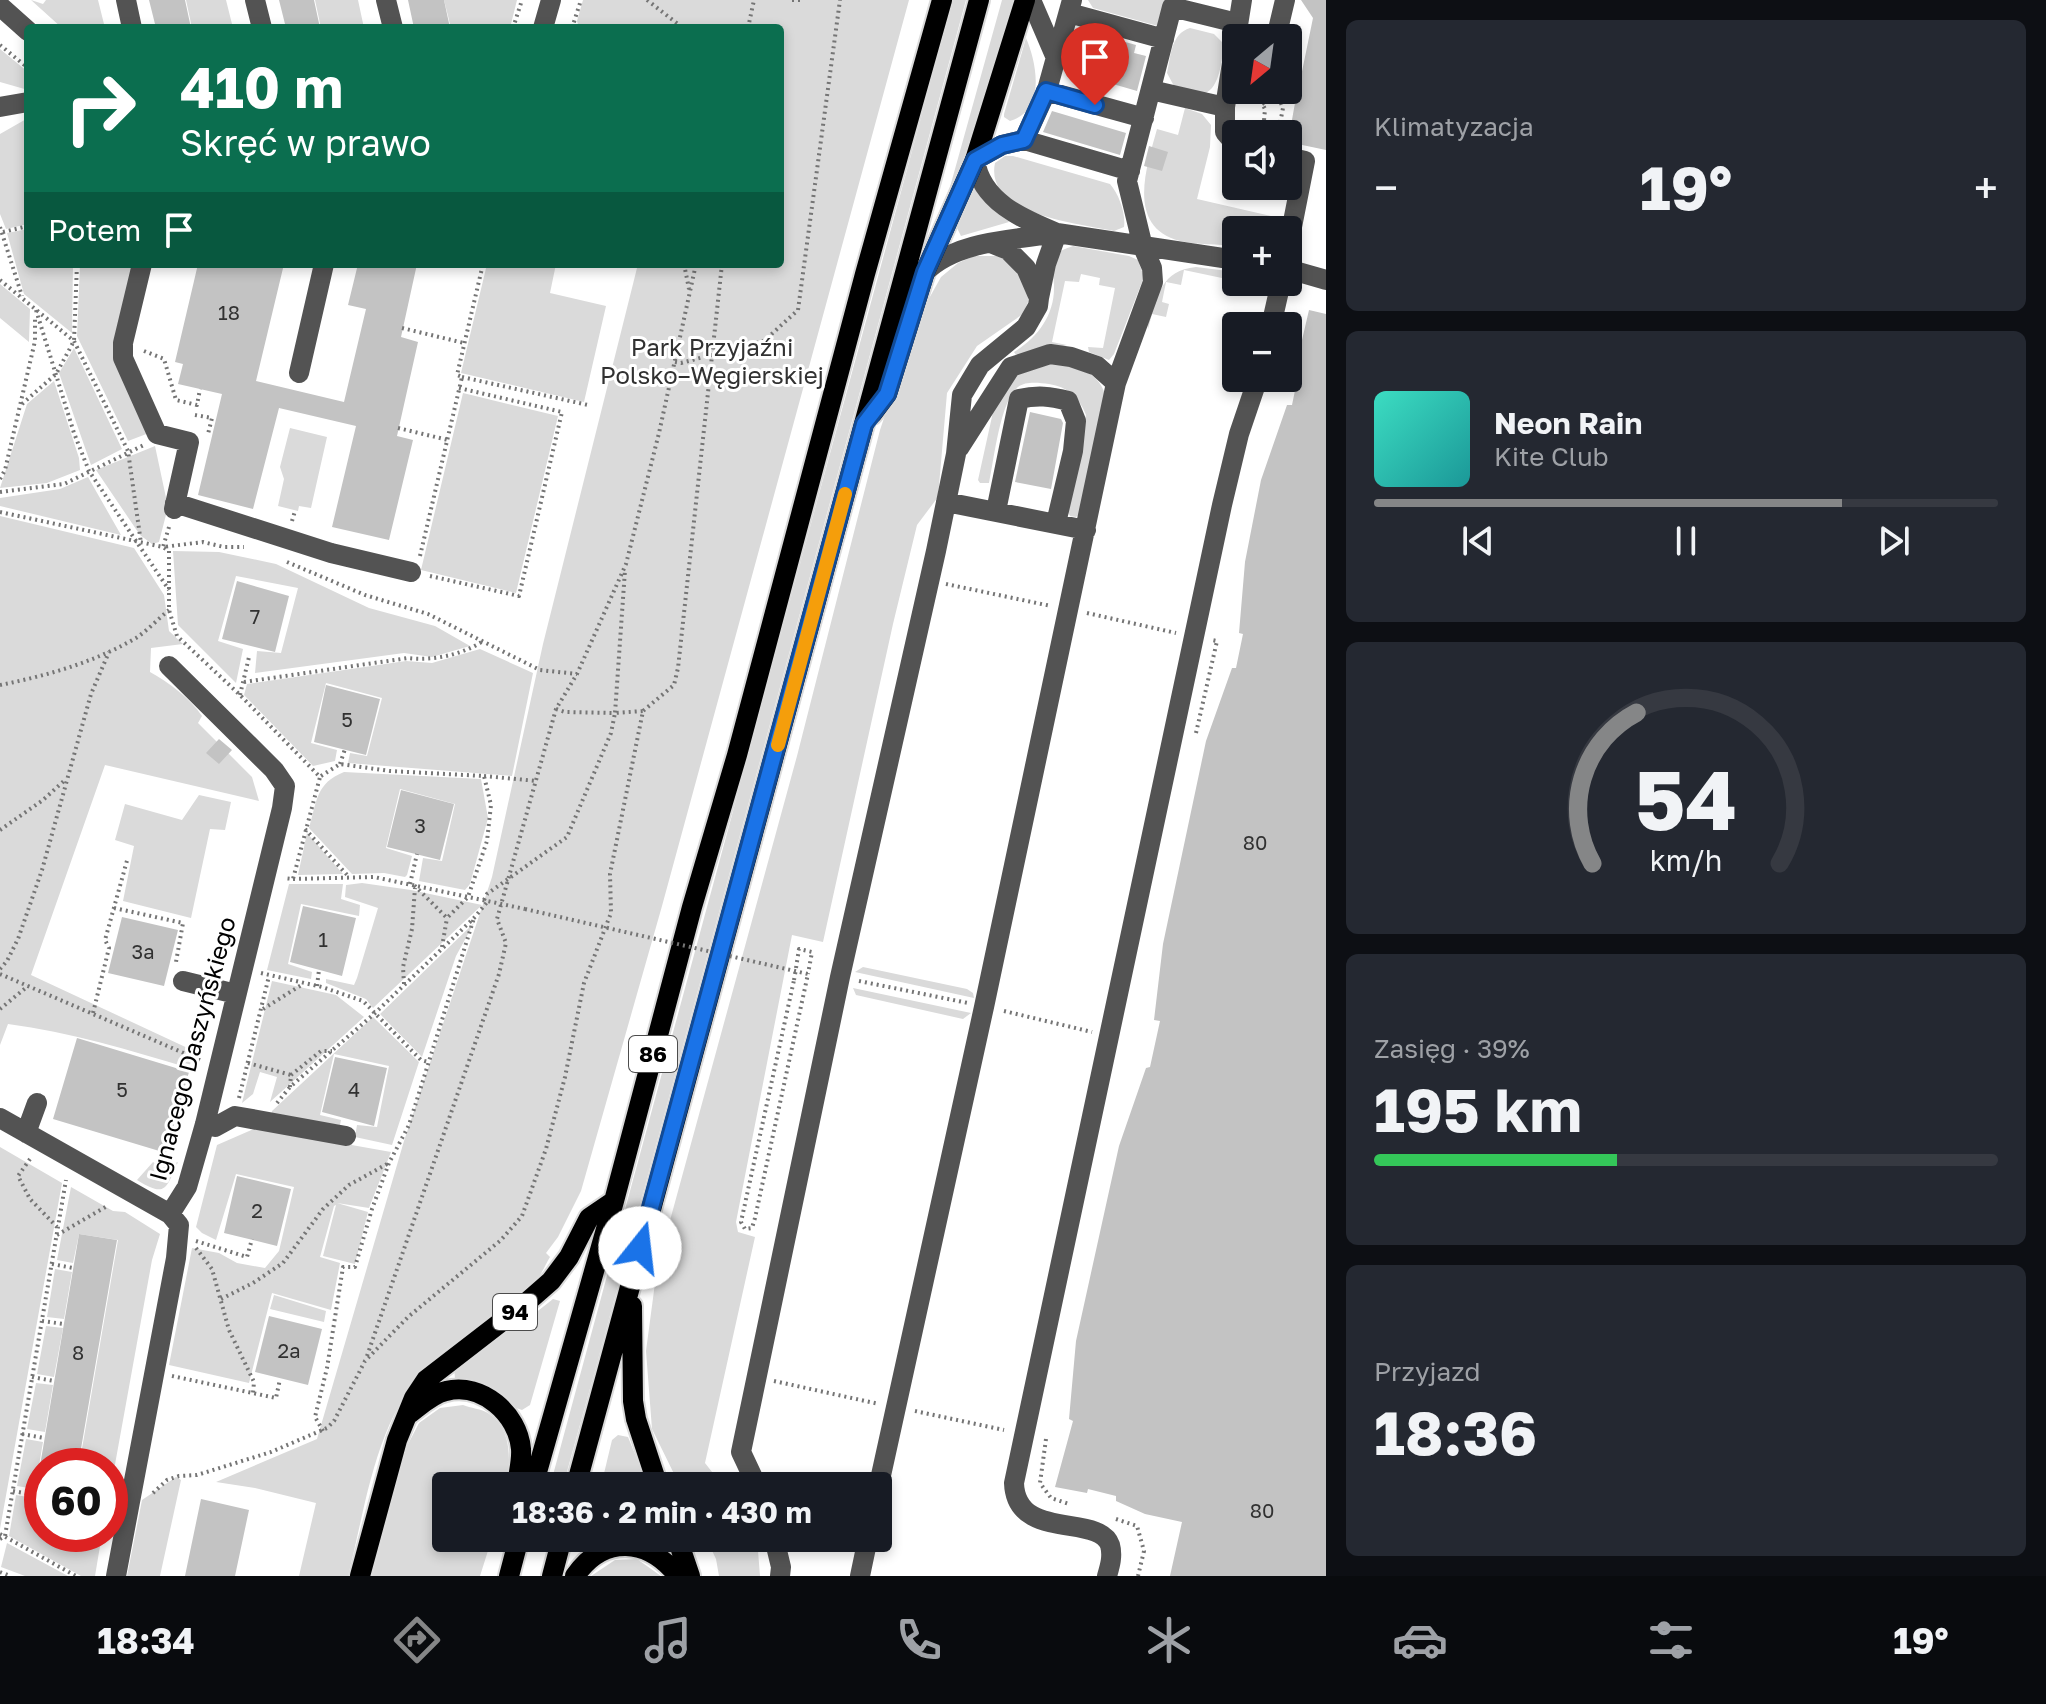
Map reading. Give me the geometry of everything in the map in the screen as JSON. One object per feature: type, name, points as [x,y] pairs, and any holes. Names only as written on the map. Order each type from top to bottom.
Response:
[{"type":"main road","name":"86","points":[[537,1472],[942,0]]},
{"type":"main road","name":"86","points":[[580,1472],[979,0]]},
{"type":"main road","points":[[864,424],[887,394],[925,272],[975,160],[1028,0]]},
{"type":"main road","name":"94","points":[[360,1576],[397,1440],[414,1398],[426,1380],[551,1281],[569,1257],[589,1218],[614,1201]]},
{"type":"main road","points":[[632,1278],[633,1401],[653,1472]]},
{"type":"main road","points":[[409,1414],[434,1396],[456,1390],[483,1395],[509,1415],[518,1433],[521,1451],[519,1472]]},
{"type":"main road","points":[[575,1576],[591,1558],[624,1545],[656,1553],[678,1576]]},
{"type":"main road","points":[[509,1576],[515,1552]]},
{"type":"main road","points":[[552,1576],[558,1552]]},
{"type":"main road","points":[[682,1552],[690,1576]]},
{"type":"street","points":[[126,0],[131,24]]},
{"type":"street","points":[[255,0],[261,24]]},
{"type":"street","points":[[386,0],[392,24]]},
{"type":"street","points":[[544,24],[551,0]]},
{"type":"street","points":[[1028,0],[1056,58]]},
{"type":"street","points":[[882,1472],[1116,383],[1153,282],[1152,268],[1128,192],[1130,171],[1172,4],[1237,23],[1242,0]]},
{"type":"street","points":[[1279,24],[1285,0]]},
{"type":"street","points":[[9,6],[24,26]]},
{"type":"street","points":[[1024,140],[1046,91],[1070,6],[1164,39]]},
{"type":"street","points":[[1151,90],[1225,107]]},
{"type":"street","points":[[1046,91],[1144,118]]},
{"type":"street","points":[[0,107],[24,103]]},
{"type":"street","points":[[1225,120],[1226,104]]},
{"type":"street","points":[[1130,171],[1024,140],[1002,145],[975,160],[983,181],[998,201],[1021,217],[1057,233],[1222,258]]},
{"type":"street","points":[[925,272],[950,255],[1057,233]]},
{"type":"street","points":[[750,1472],[741,1452],[840,977],[930,581],[956,454],[962,395],[980,365],[1026,327],[1035,313],[1057,233]]},
{"type":"street","points":[[993,244],[1008,250],[1022,262],[1031,275],[1039,298]]},
{"type":"street","points":[[1153,282],[1184,253]]},
{"type":"street","points":[[141,268],[123,343],[123,358],[157,434],[189,442],[175,506],[331,553],[414,572]]},
{"type":"street","points":[[299,373],[323,268]]},
{"type":"street","points":[[1302,273],[1326,280]]},
{"type":"street","points":[[956,454],[1011,367],[1050,354],[1071,357],[1097,366],[1116,383]]},
{"type":"street","points":[[1107,1576],[1112,1555],[1109,1542],[1101,1534],[1042,1520],[1019,1506],[1014,1483],[1022,1434],[1233,458],[1254,392]]},
{"type":"street","points":[[996,511],[1019,399],[1036,395],[1054,397],[1068,401],[1076,421],[1073,451],[1056,523]]},
{"type":"street","points":[[946,502],[1086,530]]},
{"type":"street","name":"Ignacego Daszyńskiego","points":[[116,1576],[180,1234],[179,1225],[170,1214],[187,1187],[205,1124],[285,786],[274,770],[169,666]]},
{"type":"street","points":[[183,981],[236,994]]},
{"type":"street","points":[[26,1133],[37,1103]]},
{"type":"street","points":[[205,1124],[215,1127],[235,1116],[346,1136]]},
{"type":"street","points":[[0,1118],[170,1214]]},
{"type":"street","points":[[777,1552],[780,1576]]},
{"type":"street","points":[[860,1576],[865,1552]]},
{"type":"path","points":[[514,24],[522,0]]},
{"type":"path","points":[[573,24],[581,0]]},
{"type":"path","points":[[647,0],[678,24]]},
{"type":"path","points":[[749,24],[754,0]]},
{"type":"path","points":[[792,0],[802,0]]},
{"type":"path","points":[[675,362],[764,341],[798,310],[840,0]]},
{"type":"path","points":[[0,45],[24,65]]},
{"type":"path","points":[[1262,104],[1264,120]]},
{"type":"path","points":[[22,298],[1,230],[24,227]]},
{"type":"path","points":[[20,405],[56,374],[74,341],[77,268]]},
{"type":"path","points":[[482,268],[457,375],[588,405]]},
{"type":"path","points":[[685,268],[690,295]]},
{"type":"path","points":[[295,1083],[374,1014],[474,918],[487,905],[487,894],[567,837],[611,733],[626,564],[695,268]]},
{"type":"path","points":[[556,709],[565,712],[643,711],[674,685],[722,268]]},
{"type":"path","points":[[0,280],[74,341],[128,451],[139,543]]},
{"type":"path","points":[[36,310],[89,471],[169,590]]},
{"type":"path","points":[[0,479],[5,470],[35,341],[36,310]]},
{"type":"path","points":[[402,328],[464,343]]},
{"type":"path","points":[[123,343],[164,359],[176,400],[197,405],[200,389]]},
{"type":"path","points":[[459,388],[562,412],[519,596],[414,572],[448,440],[459,388],[462,377]]},
{"type":"path","points":[[398,428],[448,440]]},
{"type":"path","points":[[0,492],[64,484],[128,451]]},
{"type":"path","points":[[0,512],[163,547],[203,542],[224,547],[247,547]]},
{"type":"path","points":[[163,547],[169,551],[169,610],[177,636]]},
{"type":"path","points":[[278,559],[365,595],[428,614],[540,670],[577,674]]},
{"type":"path","points":[[145,1497],[167,1480],[197,1475],[271,1452],[323,1431],[334,1421],[365,1361],[499,974],[506,943],[497,919],[556,709],[577,674],[626,564]]},
{"type":"path","points":[[930,581],[1217,641],[1196,733]]},
{"type":"path","points":[[0,685],[38,678],[109,652],[139,636],[169,610]]},
{"type":"path","points":[[244,682],[408,658],[425,660],[473,648],[483,641]]},
{"type":"path","points":[[109,652],[91,694],[42,870],[18,939],[0,972],[218,1067]]},
{"type":"path","points":[[240,695],[249,657]]},
{"type":"path","points":[[365,1361],[408,1317],[501,1240],[522,1216],[546,1149],[565,1077],[584,983],[611,913],[610,874],[643,711]]},
{"type":"path","points":[[320,777],[340,764],[345,749]]},
{"type":"path","points":[[340,764],[390,771],[537,781]]},
{"type":"path","points":[[442,947],[447,918],[468,897],[480,867],[491,805],[484,776]]},
{"type":"path","points":[[0,830],[67,779]]},
{"type":"path","points":[[305,829],[350,877]]},
{"type":"path","points":[[404,984],[403,967],[412,929],[417,854]]},
{"type":"path","points":[[93,1013],[109,948],[105,940],[128,857]]},
{"type":"path","points":[[293,879],[374,877],[808,974]]},
{"type":"path","points":[[413,885],[447,918]]},
{"type":"path","points":[[114,908],[183,923],[179,945]]},
{"type":"path","points":[[323,1431],[315,1417],[327,1368],[343,1267],[355,1267],[389,1163],[409,1125],[474,918]]},
{"type":"path","points":[[799,949],[812,952],[808,974],[755,1218],[752,1228],[745,1229],[741,1222],[799,949]]},
{"type":"path","points":[[317,986],[319,970]]},
{"type":"path","points":[[261,974],[317,986],[363,1001],[421,1060],[428,1062]]},
{"type":"path","points":[[235,1116],[269,976]]},
{"type":"path","points":[[261,1010],[304,983]]},
{"type":"path","points":[[0,1009],[28,986]]},
{"type":"path","points":[[290,1087],[291,1075],[321,1051],[332,1051]]},
{"type":"path","points":[[248,1063],[291,1075]]},
{"type":"path","points":[[30,1159],[18,1176],[30,1199],[58,1228]]},
{"type":"path","points":[[221,1299],[283,1263],[323,1209],[349,1185],[389,1163]]},
{"type":"path","points":[[66,1180],[13,1491],[2,1536],[76,1576]]},
{"type":"path","points":[[57,1235],[109,1205]]},
{"type":"path","points":[[252,1239],[247,1257],[190,1239],[212,1269],[229,1330],[254,1382],[253,1393]]},
{"type":"path","points":[[52,1264],[73,1268]]},
{"type":"path","points":[[42,1321],[64,1324]]},
{"type":"path","points":[[162,1375],[276,1398],[280,1379]]},
{"type":"path","points":[[32,1377],[54,1381]]},
{"type":"path","points":[[757,1377],[1046,1439]]},
{"type":"path","points":[[22,1434],[44,1438]]},
{"type":"path","points":[[13,1491],[24,1493]]},
{"type":"path","points":[[0,1572],[10,1576]]},
{"type":"green space","points":[[31,0],[43,4],[46,0],[98,0],[104,24],[58,24]]},
{"type":"green space","points":[[186,0],[226,0],[232,24],[191,24]]},
{"type":"green space","points":[[315,0],[358,0],[363,24],[320,24]]},
{"type":"green space","points":[[444,0],[517,0],[511,24],[450,24]]},
{"type":"green space","name":"Park Przyjaźni Polsko–Węgierskiej","points":[[583,0],[909,0],[662,906],[581,1191],[558,1237],[546,1253],[550,1257],[534,1285],[509,1307],[437,1357],[416,1379],[400,1404],[387,1431],[368,1488],[348,1576],[299,1576],[316,1503],[216,1482],[317,1439],[404,1141],[492,877],[543,644],[637,268],[784,268],[784,24],[578,24]]},
{"type":"green space","points":[[953,0],[966,0],[567,1472],[554,1472]]},
{"type":"green space","points":[[1002,0],[1014,0],[964,177],[945,205]]},
{"type":"green space","points":[[1088,0],[1169,0],[1158,26],[1093,8]]},
{"type":"green space","points":[[1190,28],[1214,34],[1222,42],[1221,66],[1216,82],[1207,92],[1200,94],[1174,86],[1167,73],[1175,40]]},
{"type":"green space","points":[[1026,38],[1035,73],[1034,97],[1021,116],[1010,121],[1004,114]]},
{"type":"green space","points":[[0,49],[24,69],[24,89],[0,82]]},
{"type":"green space","points":[[1185,108],[1202,114],[1211,125],[1210,147],[1197,199],[1271,216],[1222,216],[1222,245],[1180,241],[1163,234],[1152,223],[1146,209],[1145,177],[1157,129],[1178,135]]},
{"type":"green space","points":[[24,120],[24,225],[6,229],[0,214],[0,134]]},
{"type":"green space","points":[[1005,156],[1110,184],[1121,204],[1124,227],[1114,231],[1080,225],[1019,206],[1004,195],[996,181],[995,163]]},
{"type":"green space","points":[[978,182],[1009,222],[961,236],[957,228]]},
{"type":"green space","points":[[24,230],[24,268],[73,268],[72,333],[24,294],[7,233]]},
{"type":"green space","points":[[1073,246],[1138,260],[1144,277],[1114,354],[1109,360],[1089,352],[1088,347],[1103,348],[1115,288],[1099,285],[1100,278],[1081,274],[1079,282],[1065,281],[1052,342],[1067,345],[1017,357],[1014,352],[1037,332],[1052,306],[1053,260],[1059,252]]},
{"type":"green space","points":[[974,256],[997,256],[1014,264],[1028,288],[1028,302],[1023,314],[977,346],[947,393],[938,497],[917,525],[823,942],[792,935],[736,1222],[738,1232],[755,1237],[705,1463],[712,1472],[673,1472],[652,1429],[646,1351],[657,1268],[797,756],[880,430],[917,320],[941,277],[958,263]]},
{"type":"green space","points":[[1196,267],[1222,270],[1222,278],[1184,270],[1181,285],[1166,282],[1184,269]]},
{"type":"green space","points":[[80,268],[135,268],[122,323],[149,433],[128,441],[77,336]]},
{"type":"green space","points":[[486,268],[555,268],[550,293],[606,306],[584,402],[461,373]]},
{"type":"green space","points":[[1166,282],[1162,302],[1169,304],[1166,317],[1152,314],[1148,329],[1147,322]]},
{"type":"green space","points":[[0,284],[30,309],[29,342],[0,318]]},
{"type":"green space","points":[[74,348],[122,449],[91,465],[59,373]]},
{"type":"green space","points":[[1052,362],[1077,367],[1091,375],[1105,394],[1080,514],[1076,517],[1070,516],[1066,509],[1086,415],[1076,398],[1062,388],[1037,383],[1018,387],[1002,417],[989,483],[978,480],[993,412],[1012,377]]},
{"type":"green space","points":[[54,381],[79,458],[80,470],[47,483],[0,488],[27,404]]},
{"type":"green space","points":[[463,393],[558,416],[516,593],[421,570]]},
{"type":"green space","points":[[290,428],[327,437],[311,508],[299,506],[298,511],[278,506],[284,479],[280,467]]},
{"type":"green space","points":[[155,446],[168,507],[159,542],[152,544],[140,535],[96,470]]},
{"type":"green space","points":[[88,477],[121,535],[0,506],[0,498],[60,489]]},
{"type":"green space","points":[[0,516],[134,548],[164,595],[169,631],[183,644],[151,648],[150,672],[191,703],[202,716],[198,723],[252,777],[259,801],[105,765],[31,975],[194,1051],[189,1068],[77,1037],[8,1024],[0,1045]]},
{"type":"green space","points":[[173,551],[219,552],[276,564],[369,608],[435,626],[470,646],[432,657],[404,653],[255,673],[257,651],[281,653],[298,588],[236,576],[218,641],[243,649],[236,683],[178,625]]},
{"type":"green space","points":[[480,649],[533,673],[512,776],[348,763],[350,753],[367,756],[382,698],[326,683],[311,743],[337,750],[335,761],[313,766],[244,695],[247,684],[406,661],[432,663]]},
{"type":"green space","points":[[344,772],[481,779],[488,818],[470,884],[465,890],[419,881],[423,858],[442,861],[455,804],[400,789],[386,848],[412,856],[407,875],[352,874],[309,828],[323,787]]},
{"type":"green space","points":[[199,795],[231,802],[225,830],[210,829],[191,918],[123,901],[134,846],[115,840],[125,804],[182,820]]},
{"type":"green space","points":[[307,833],[343,874],[298,875]]},
{"type":"green space","points":[[362,883],[482,905],[373,1008],[366,999],[326,983],[326,979],[354,985],[357,978],[378,908],[345,897],[346,885]]},
{"type":"green space","points":[[289,884],[343,884],[341,899],[360,905],[359,916],[301,904],[288,964],[312,972],[311,979],[267,970]]},
{"type":"green space","points":[[474,923],[456,956],[422,1057],[380,1014]]},
{"type":"green space","points":[[863,967],[967,989],[974,998],[855,972]]},
{"type":"green space","points":[[272,981],[336,995],[364,1017],[270,1102],[277,1077],[260,1072],[253,1094],[242,1103]]},
{"type":"green space","points":[[853,988],[971,1013],[963,1019],[856,995]]},
{"type":"green space","points":[[373,1017],[419,1062],[392,1145],[355,1137],[357,1125],[377,1127],[389,1066],[334,1054],[320,1115],[341,1120],[340,1125],[271,1117],[272,1111]]},
{"type":"green space","points":[[256,1128],[391,1152],[369,1208],[337,1203],[368,1212],[355,1264],[323,1256],[334,1206],[320,1257],[340,1263],[331,1310],[272,1293],[249,1383],[169,1365],[192,1248],[219,1253],[237,1263],[265,1268],[279,1251],[294,1187],[236,1174],[216,1240],[196,1227],[217,1145]]},
{"type":"green space","points":[[0,1147],[62,1183],[0,1529]]},
{"type":"green space","points":[[153,1162],[162,1168],[178,1162],[164,1188],[154,1189],[137,1180]]},
{"type":"green space","points":[[71,1187],[113,1211],[125,1212],[160,1234],[152,1260],[118,1448],[82,1448],[118,1240],[79,1234],[73,1263],[57,1260]]},
{"type":"green space","points":[[55,1269],[72,1272],[64,1319],[47,1317]]},
{"type":"green space","points":[[274,1295],[326,1311],[324,1322],[270,1309]]},
{"type":"green space","points":[[553,1299],[560,1301],[530,1405],[522,1410],[455,1379],[454,1366]]},
{"type":"green space","points":[[46,1326],[63,1328],[54,1377],[37,1374]]},
{"type":"green space","points":[[36,1383],[53,1385],[45,1432],[27,1429]]},
{"type":"green space","points":[[463,1405],[485,1412],[496,1420],[506,1437],[508,1472],[432,1472],[432,1552],[488,1552],[480,1576],[372,1576],[407,1446],[419,1423],[440,1408]]},
{"type":"green space","points":[[618,1435],[628,1437],[642,1472],[604,1472],[612,1440]]},
{"type":"green space","points":[[26,1439],[43,1442],[42,1448],[24,1448]]},
{"type":"green space","points":[[24,1449],[24,1487],[17,1486]]},
{"type":"green space","points":[[176,1477],[181,1480],[160,1576],[127,1576],[142,1500]]},
{"type":"green space","points":[[16,1495],[24,1496],[24,1544],[9,1536]]},
{"type":"green space","points":[[7,1543],[68,1576],[25,1576],[1,1567]]},
{"type":"green space","points":[[38,1552],[99,1552],[95,1576],[81,1576]]},
{"type":"green space","points":[[713,1552],[758,1552],[760,1576],[719,1576]]},
{"type":"green space","points":[[637,1559],[661,1576],[591,1576],[615,1560]]},
{"type":"building","points":[[149,0],[185,0],[190,24],[155,24]]},
{"type":"building","points":[[279,0],[314,0],[319,24],[285,24]]},
{"type":"building","points":[[408,0],[444,0],[449,24],[413,24]]},
{"type":"building","points":[[1301,0],[1326,0],[1326,150],[1302,145],[1302,120],[1292,120],[1295,104],[1302,104],[1302,71],[1313,18]]},
{"type":"building","points":[[1093,33],[1136,45],[1134,53],[1146,56],[1137,91],[1089,77],[1083,67]]},
{"type":"building","points":[[1052,111],[1126,133],[1120,155],[1043,132]]},
{"type":"building","points":[[1149,146],[1168,152],[1162,171],[1144,166]]},
{"type":"building","points":[[197,268],[283,268],[256,381],[344,402],[366,309],[348,305],[357,268],[416,268],[401,337],[418,342],[397,436],[413,440],[389,540],[332,527],[356,426],[279,408],[253,509],[198,495],[222,394],[178,384],[183,364],[175,362]]},
{"type":"building","points":[[1309,310],[1326,314],[1326,1576],[1170,1576],[1182,1522],[1145,1514],[1116,1501],[1116,1496],[1088,1489],[1087,1493],[1055,1487],[1073,1421],[1069,1419],[1076,1341],[1119,1146],[1146,1068],[1150,1067],[1160,1021],[1154,1020],[1163,944],[1206,741],[1232,668],[1236,668],[1243,634],[1239,633],[1245,562],[1261,480],[1287,405],[1292,405],[1295,392],[1302,392],[1302,340]]},
{"type":"building","points":[[1030,412],[1061,419],[1063,423],[1051,489],[1015,482]]},
{"type":"building","points":[[237,581],[289,596],[275,652],[222,639]]},
{"type":"building","points":[[326,685],[380,699],[366,755],[314,742]]},
{"type":"building","points":[[219,739],[232,750],[219,764],[206,753]]},
{"type":"building","points":[[401,790],[454,804],[440,860],[387,847]]},
{"type":"building","points":[[303,906],[356,918],[342,976],[290,962]]},
{"type":"building","points":[[122,917],[178,930],[164,986],[108,973]]},
{"type":"building","points":[[77,1038],[189,1072],[166,1153],[53,1119]]},
{"type":"building","points":[[335,1057],[387,1068],[374,1126],[322,1112]]},
{"type":"building","points":[[237,1176],[291,1189],[277,1246],[224,1233]]},
{"type":"building","points":[[79,1234],[117,1240],[81,1448],[43,1448]]},
{"type":"building","points":[[269,1316],[322,1329],[308,1385],[255,1372]]},
{"type":"building","points":[[201,1499],[249,1510],[235,1576],[185,1576]]},
{"type":"slow traffic","points":[[778,745],[845,494]]},
{"type":"route","points":[[640,1248],[864,424],[887,394],[925,272],[975,160],[1002,145],[1024,140],[1046,91],[1095,105]]}]
